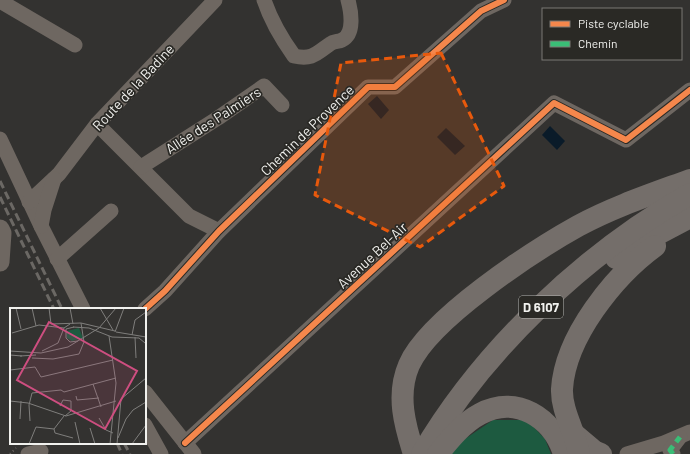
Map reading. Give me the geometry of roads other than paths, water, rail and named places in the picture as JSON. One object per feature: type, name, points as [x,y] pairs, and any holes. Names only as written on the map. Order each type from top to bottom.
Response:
[{"type":"highway","points":[[564,454],[554,433],[538,416],[524,408],[497,408],[480,413],[426,454],[407,432],[403,409],[403,387],[409,365],[421,346],[448,317],[507,272],[578,226],[637,200],[690,180]]},
{"type":"highway","name":"D 6107","points":[[426,454],[451,409],[487,364],[532,315],[609,247],[640,224],[690,194]]},
{"type":"highway","name":"D 6107","points":[[426,454],[494,368],[539,321],[576,288],[611,262],[637,245],[690,217]]},
{"type":"highway","points":[[601,454],[577,444],[566,414],[562,390],[568,356],[589,316],[616,283],[644,254],[690,223]]},
{"type":"main road","points":[[0,229],[2,233],[0,262]]},
{"type":"street","name":"Route de la Badine","points":[[29,202],[55,178],[97,124],[215,0]]},
{"type":"street","points":[[264,0],[270,18],[283,41],[294,56],[305,58],[317,54],[332,43],[342,40],[348,34],[352,15],[348,0]]},
{"type":"street","name":"Chemin de Provence","points":[[146,308],[165,291],[219,231],[368,87],[395,87],[481,11],[504,0]]},
{"type":"street","points":[[0,1],[75,45]]},
{"type":"street","name":"Allée des Palmiers","points":[[141,167],[218,118],[264,86],[282,104]]},
{"type":"street","name":"Avenue Bel-Air","points":[[190,448],[554,103],[626,140],[690,90]]},
{"type":"street","points":[[97,124],[189,216],[219,231]]},
{"type":"street","points":[[0,139],[29,202],[82,308]]},
{"type":"street","name":"Route de la Badine","points":[[41,226],[44,210],[55,178]]},
{"type":"street","points":[[57,259],[111,211]]},
{"type":"street","points":[[146,393],[190,448]]},
{"type":"street","points":[[146,427],[161,454]]},
{"type":"street","points":[[627,454],[644,451],[686,436]]},
{"type":"street","points":[[668,453],[686,436]]},
{"type":"water","points":[[377,96],[389,110],[381,119],[368,104]]},
{"type":"water","points":[[550,126],[565,141],[557,150],[542,135]]},
{"type":"water","points":[[446,128],[465,146],[455,155],[437,137]]},
{"type":"railway","points":[[0,181],[62,308]]},
{"type":"railway","points":[[0,197],[54,308]]},
{"type":"railway","points":[[117,444],[122,454]]},
{"type":"railway","points":[[125,444],[130,454]]}]
